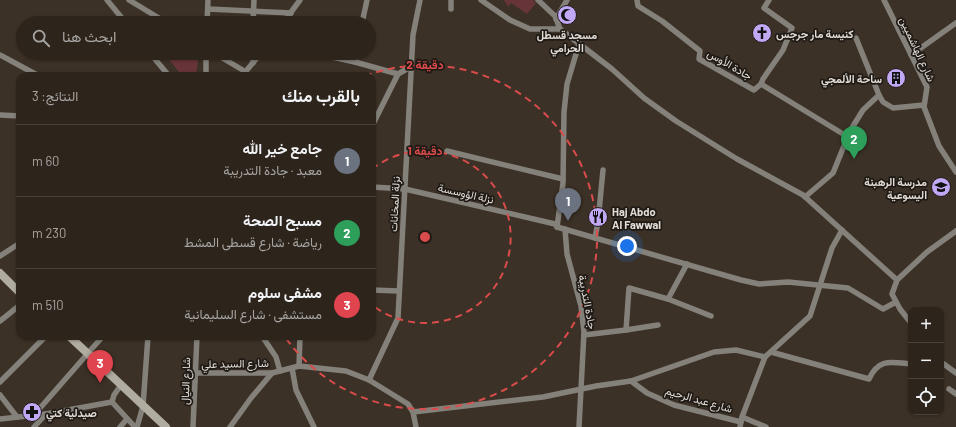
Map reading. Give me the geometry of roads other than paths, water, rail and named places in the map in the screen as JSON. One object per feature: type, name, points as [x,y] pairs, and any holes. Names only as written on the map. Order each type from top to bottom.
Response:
[{"type":"main road","points":[[0,274],[16,289]]},
{"type":"main road","points":[[73,340],[166,427]]},
{"type":"street","points":[[107,0],[120,16]]},
{"type":"street","points":[[129,0],[155,16]]},
{"type":"street","points":[[208,0],[208,16]]},
{"type":"street","points":[[254,0],[254,16]]},
{"type":"street","points":[[289,16],[300,0]]},
{"type":"street","points":[[364,16],[367,0]]},
{"type":"street","name":"نزلة المخانات","points":[[368,380],[398,318],[414,35],[420,0]]},
{"type":"street","points":[[451,0],[451,9]]},
{"type":"street","points":[[481,0],[510,20],[530,29],[560,29]]},
{"type":"street","points":[[538,0],[555,16],[560,29],[612,69],[644,98],[676,121],[805,197],[897,280]]},
{"type":"street","points":[[556,19],[567,0]]},
{"type":"street","name":"جادة الأوس","points":[[637,0],[638,6],[662,20],[700,51],[699,59],[754,90],[761,84],[848,137]]},
{"type":"street","points":[[761,84],[783,50],[792,28],[764,8],[769,0]]},
{"type":"street","name":"شارع الهاشميين","points":[[884,0],[927,87],[924,106],[938,146],[956,172]]},
{"type":"street","points":[[208,9],[291,13]]},
{"type":"street","points":[[911,54],[956,23]]},
{"type":"street","points":[[856,38],[883,102],[893,108],[924,106]]},
{"type":"street","points":[[556,225],[563,179],[564,112],[567,84],[579,44]]},
{"type":"street","points":[[0,55],[32,72]]},
{"type":"street","points":[[156,60],[166,72]]},
{"type":"street","points":[[206,60],[206,72]]},
{"type":"street","points":[[224,60],[241,72]]},
{"type":"street","points":[[246,72],[255,60]]},
{"type":"street","points":[[346,60],[398,74]]},
{"type":"street","points":[[376,118],[398,74],[412,66]]},
{"type":"street","points":[[805,197],[833,173],[848,137],[863,110],[879,95]]},
{"type":"street","points":[[0,115],[16,116]]},
{"type":"street","points":[[447,151],[563,179]]},
{"type":"street","points":[[595,238],[603,170]]},
{"type":"street","name":"نزلة الؤوسسة","points":[[376,187],[405,189],[556,225],[595,238],[759,284],[788,282],[848,288],[883,309],[896,302]]},
{"type":"street","name":"جادة التدريبة","points":[[565,229],[567,254],[581,306],[584,335],[579,427]]},
{"type":"street","points":[[741,422],[765,357],[810,316],[832,248],[842,230]]},
{"type":"street","points":[[908,318],[900,309],[892,294],[897,280],[927,252],[956,231]]},
{"type":"street","points":[[0,256],[16,246]]},
{"type":"street","points":[[668,299],[687,264]]},
{"type":"street","points":[[626,330],[629,288],[668,299],[711,316]]},
{"type":"street","points":[[376,290],[399,291]]},
{"type":"street","points":[[0,321],[16,308]]},
{"type":"street","points":[[584,335],[626,330],[658,324]]},
{"type":"street","points":[[0,382],[42,340]]},
{"type":"street","points":[[34,415],[100,340]]},
{"type":"street","points":[[112,402],[136,427],[143,406],[148,340]]},
{"type":"street","name":"شارع النيال","points":[[193,427],[197,340]]},
{"type":"street","points":[[265,340],[276,356],[280,371]]},
{"type":"street","points":[[299,366],[300,340]]},
{"type":"street","points":[[416,427],[413,412],[543,397],[632,381],[714,352],[736,350],[765,357]]},
{"type":"street","points":[[771,352],[869,379],[873,370],[887,361],[908,364]]},
{"type":"street","points":[[944,364],[956,373]]},
{"type":"street","name":"شارع السيد علي","points":[[195,373],[272,373],[299,366],[346,370],[368,380],[408,404],[413,412]]},
{"type":"street","points":[[292,368],[296,390],[314,427]]},
{"type":"street","points":[[230,427],[251,398],[272,373]]},
{"type":"street","name":"شارع عبد الرحيم","points":[[632,381],[647,393],[674,405],[766,427]]},
{"type":"street","points":[[112,402],[114,395],[121,385]]},
{"type":"street","points":[[949,389],[956,394]]},
{"type":"street","points":[[0,395],[17,417]]},
{"type":"street","points":[[0,419],[46,414],[112,402]]},
{"type":"street","points":[[34,427],[46,414]]},
{"type":"street","points":[[120,427],[127,419]]},
{"type":"place","name":"مسجد قسطل الحرامي","points":[[567,15]]},
{"type":"place","name":"كنيسة مار جرجس","points":[[762,33]]},
{"type":"place","name":"ساحة الألمجي","points":[[896,78]]},
{"type":"place","name":"مسبح الصحة","points":[[854,159]]},
{"type":"place","name":"مدرسة الرهبنة اليسوعية","points":[[941,187]]},
{"type":"place","name":"Haj Abdo Al Fawwal","points":[[598,217]]},
{"type":"place","name":"جامع خير الله","points":[[568,221]]},
{"type":"place","name":"مشفى سلوم","points":[[100,383]]},
{"type":"place","name":"صيدلية كتي","points":[[32,412]]}]
